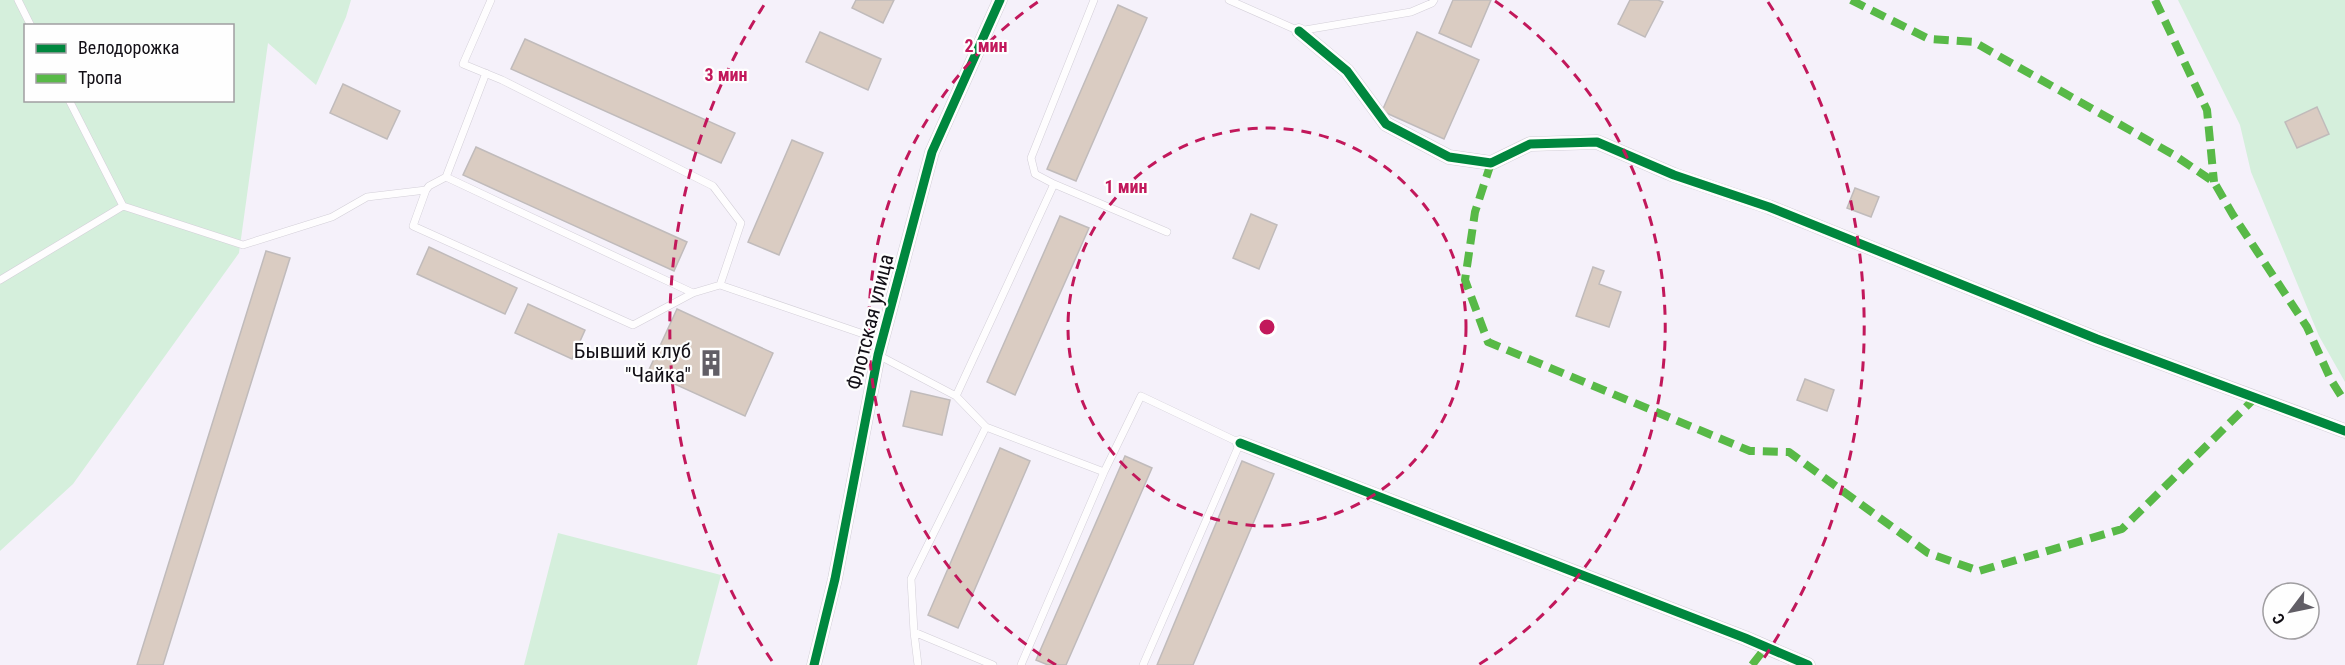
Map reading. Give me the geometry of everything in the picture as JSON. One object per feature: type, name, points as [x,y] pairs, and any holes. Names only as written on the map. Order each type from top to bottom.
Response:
[{"type":"street","name":"Флотская улица","points":[[814,665],[835,579],[881,340],[933,152],[1000,0]]},
{"type":"street","points":[[1299,31],[1347,71],[1386,124],[1449,157],[1491,163],[1530,144],[1597,142],[1674,175],[1769,207],[2097,339],[2345,431]]},
{"type":"street","points":[[1240,442],[1808,665]]},
{"type":"lane","points":[[18,0],[30,24]]},
{"type":"lane","points":[[491,0],[463,64],[486,73],[713,186],[741,223],[720,285]]},
{"type":"lane","points":[[1094,0],[1031,158],[1035,174],[1167,232]]},
{"type":"lane","points":[[1229,0],[1299,31],[1411,12],[1434,0]]},
{"type":"lane","points":[[486,73],[446,177],[426,190],[413,226],[633,325],[693,293],[720,285],[881,340]]},
{"type":"lane","points":[[70,102],[123,206],[243,245],[332,217],[367,197],[426,190]]},
{"type":"lane","points":[[446,177],[693,293]]},
{"type":"lane","points":[[956,396],[1054,184]]},
{"type":"lane","points":[[0,280],[123,206]]},
{"type":"lane","points":[[878,355],[956,396],[986,427],[1104,472]]},
{"type":"lane","points":[[1021,665],[1104,472],[1142,396],[1240,442],[1143,665]]},
{"type":"lane","points":[[918,665],[911,579],[986,427]]},
{"type":"lane","points":[[914,632],[993,665]]},
{"type":"green space","points":[[0,0],[351,0],[346,17],[316,85],[268,43],[239,253],[73,484],[0,551]]},
{"type":"green space","points":[[2178,0],[2345,0],[2345,382],[2319,336],[2251,172],[2240,125]]},
{"type":"green space","points":[[558,533],[721,575],[697,665],[524,665]]},
{"type":"building","points":[[856,0],[894,0],[883,23],[852,8]]},
{"type":"building","points":[[1453,0],[1491,0],[1471,47],[1439,33]]},
{"type":"building","points":[[1630,0],[1663,2],[1645,37],[1618,24]]},
{"type":"building","points":[[1118,5],[1147,18],[1076,181],[1047,169]]},
{"type":"building","points":[[820,32],[881,59],[868,90],[806,62]]},
{"type":"building","points":[[1417,32],[1479,60],[1444,139],[1382,111]]},
{"type":"building","points":[[525,39],[735,133],[721,163],[511,69]]},
{"type":"building","points":[[343,84],[400,111],[387,139],[330,113]]},
{"type":"building","points":[[2317,107],[2329,134],[2297,148],[2285,122]]},
{"type":"building","points":[[792,140],[823,153],[779,255],[748,242]]},
{"type":"building","points":[[476,147],[687,242],[674,271],[463,175]]},
{"type":"building","points":[[1855,188],[1879,197],[1871,217],[1847,208]]},
{"type":"building","points":[[1251,214],[1277,225],[1259,269],[1233,258]]},
{"type":"building","points":[[1060,216],[1089,228],[1015,395],[987,382]]},
{"type":"building","points":[[429,247],[517,288],[505,314],[417,274]]},
{"type":"building","points":[[266,251],[290,258],[163,665],[137,665]]},
{"type":"building","points":[[1593,267],[1604,271],[1599,284],[1621,292],[1609,327],[1576,316]]},
{"type":"building","points":[[528,304],[585,330],[572,359],[515,333]]},
{"type":"building","name":"Бывший клуб \"Чайка\"","points":[[677,309],[773,353],[745,416],[648,372]]},
{"type":"building","points":[[1805,379],[1834,390],[1827,411],[1797,400]]},
{"type":"building","points":[[911,391],[950,400],[942,435],[903,426]]},
{"type":"building","points":[[1000,448],[1030,461],[958,628],[928,615]]},
{"type":"building","points":[[1125,456],[1152,468],[1066,665],[1048,665],[1036,660]]},
{"type":"building","points":[[1242,461],[1274,474],[1193,665],[1157,665]]},
{"type":"marked path","points":[[1851,0],[1929,39],[1974,42],[2174,155],[2214,182],[2233,215],[2307,327],[2331,380],[2345,402]]},
{"type":"marked path","points":[[2155,0],[2207,110],[2214,182]]},
{"type":"marked path","points":[[1491,163],[1475,212],[1465,280],[1488,342],[1750,451],[1789,452],[1928,553],[1979,571],[2122,529],[2254,399]]},
{"type":"marked path","points":[[1752,665],[1766,647]]},
{"type":"cycle path","points":[[814,665],[835,579],[878,355],[932,152],[1000,0]]},
{"type":"cycle path","points":[[1299,31],[1347,71],[1386,124],[1449,157],[1491,163],[1530,144],[1597,142],[1674,175],[1769,207],[2097,339],[2345,431]]},
{"type":"cycle path","points":[[1240,443],[1745,638],[1808,665]]},
{"type":"place","name":"Бывший клуб \"Чайка\"","points":[[711,363]]}]
